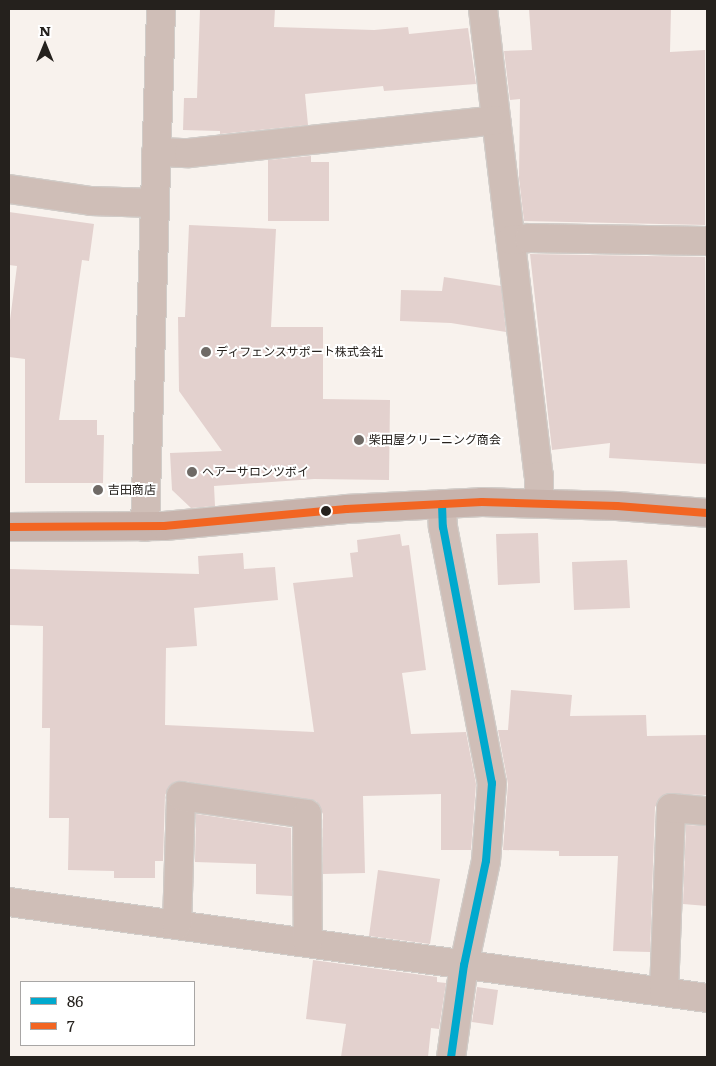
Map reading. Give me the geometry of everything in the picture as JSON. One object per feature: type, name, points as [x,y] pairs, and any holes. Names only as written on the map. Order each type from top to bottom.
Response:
[{"type":"main road","points":[[9,527],[145,527],[442,504],[539,503],[707,513]]},
{"type":"street","points":[[145,527],[161,9]]},
{"type":"street","points":[[483,9],[539,476],[539,503]]},
{"type":"street","points":[[156,152],[189,153],[496,120]]},
{"type":"street","points":[[9,189],[91,201],[154,203]]},
{"type":"street","points":[[511,240],[529,238],[707,241]]},
{"type":"street","points":[[442,504],[443,527],[492,783],[486,861],[464,965],[452,1057]]},
{"type":"street","points":[[177,925],[181,796],[307,814],[308,943]]},
{"type":"street","points":[[664,992],[671,808],[707,811]]},
{"type":"street","points":[[9,902],[707,998]]},
{"type":"building","points":[[200,9],[275,9],[274,27],[374,30],[408,27],[409,34],[468,28],[476,84],[384,91],[383,86],[305,94],[308,125],[220,134],[220,131],[183,130],[184,98],[197,98]]},
{"type":"building","points":[[529,9],[671,9],[670,52],[705,50],[705,225],[524,221],[519,178],[520,99],[510,100],[504,51],[532,50]]},
{"type":"building","points":[[311,156],[311,162],[329,162],[329,221],[268,221],[268,160]]},
{"type":"building","points":[[9,212],[94,224],[89,261],[82,260],[59,420],[97,420],[97,435],[104,435],[103,483],[25,483],[25,359],[9,357],[9,328],[17,266],[9,265]]},
{"type":"building","points":[[189,225],[276,229],[271,327],[323,327],[323,399],[390,400],[389,480],[314,479],[214,486],[215,506],[191,508],[172,490],[170,453],[222,451],[179,391],[178,317],[185,317]]},
{"type":"building","points":[[530,254],[705,257],[707,464],[609,458],[610,443],[552,450]]},
{"type":"building","points":[[444,277],[501,286],[506,332],[451,323],[400,321],[401,290],[442,291]]},
{"type":"building","points":[[538,533],[540,583],[498,585],[496,534]]},
{"type":"building","points":[[400,534],[402,546],[409,545],[426,670],[402,673],[411,734],[466,732],[476,784],[471,850],[441,850],[441,794],[363,796],[365,873],[323,874],[323,814],[316,801],[183,781],[174,782],[165,795],[163,861],[155,861],[155,878],[114,878],[114,871],[68,870],[69,818],[49,818],[50,728],[42,728],[43,626],[9,625],[9,569],[199,574],[198,556],[243,553],[244,569],[275,567],[278,600],[194,608],[197,646],[166,648],[165,725],[314,732],[293,583],[353,577],[350,553],[358,552],[357,540]]},
{"type":"building","points":[[627,560],[630,608],[574,610],[572,562]]},
{"type":"building","points":[[511,690],[572,695],[570,716],[646,715],[647,736],[707,735],[707,795],[665,794],[655,807],[650,952],[613,951],[618,856],[559,856],[559,851],[503,850],[508,784],[498,730],[508,730]]},
{"type":"building","points":[[196,814],[291,828],[292,896],[256,894],[256,864],[195,862]]},
{"type":"building","points":[[686,825],[707,826],[707,906],[683,904]]},
{"type":"building","points":[[378,870],[440,879],[430,944],[369,936]]},
{"type":"building","points":[[313,960],[437,977],[437,982],[446,983],[439,1029],[431,1028],[428,1057],[341,1057],[346,1024],[306,1019]]},
{"type":"building","points":[[477,987],[498,990],[493,1025],[472,1022]]},
{"type":"transit line","name":"7","points":[[9,527],[164,526],[346,509],[482,502],[617,506],[707,513]]},
{"type":"transit line","name":"86","points":[[442,504],[443,527],[492,783],[486,861],[464,965],[451,1057]]},
{"type":"place","name":"ディフェンスサポート株式会社","points":[[206,352]]},
{"type":"place","name":"柴田屋クリーニング商会","points":[[359,440]]},
{"type":"place","name":"ヘアーサロンツボイ","points":[[192,472]]},
{"type":"place","name":"吉田商店","points":[[98,490]]}]
